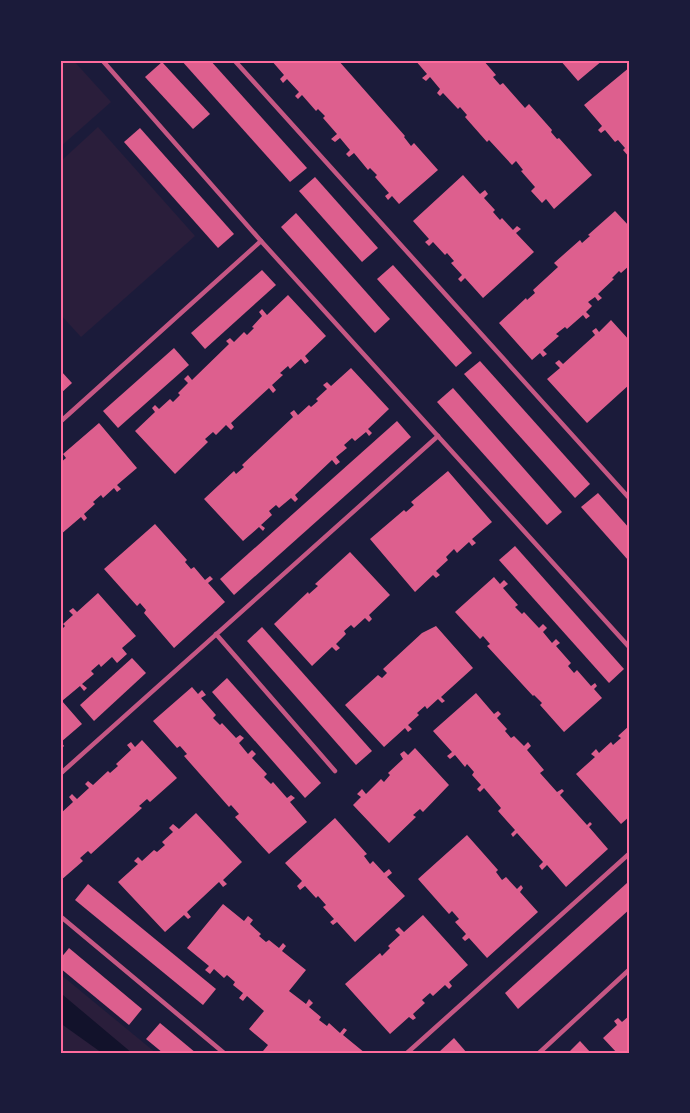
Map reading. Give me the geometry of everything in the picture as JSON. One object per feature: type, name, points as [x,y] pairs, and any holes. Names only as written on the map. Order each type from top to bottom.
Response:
[{"type":"lane","points":[[102,60],[261,241],[630,648]]},
{"type":"lane","points":[[234,60],[630,499]]},
{"type":"lane","points":[[60,422],[261,241]]},
{"type":"lane","points":[[60,774],[438,436]]},
{"type":"lane","points":[[216,634],[335,771]]},
{"type":"lane","points":[[407,1053],[630,853]]},
{"type":"lane","points":[[60,916],[224,1053]]},
{"type":"lane","points":[[539,1053],[630,969]]},
{"type":"shaded area","points":[[60,60],[73,60],[111,102],[60,147]]},
{"type":"shaded area","points":[[98,127],[195,236],[81,337],[60,314],[60,162]]},
{"type":"shaded area","points":[[60,974],[156,1053],[60,1053]]},
{"type":"shaded area","points":[[60,993],[132,1053],[102,1053],[60,1023]]},
{"type":"building","points":[[181,60],[210,60],[307,168],[290,182]]},
{"type":"building","points":[[271,60],[338,60],[405,136],[411,146],[414,143],[438,170],[399,204],[392,196],[388,200],[385,196],[389,193],[375,177],[377,175],[370,168],[368,170],[354,153],[349,157],[346,154],[350,150],[340,138],[335,142],[331,139],[337,134],[323,118],[325,116],[318,109],[316,111],[302,95],[298,99],[295,96],[299,92],[287,79],[283,83],[280,79],[284,75]]},
{"type":"building","points":[[415,60],[483,60],[496,75],[493,77],[500,85],[503,83],[525,108],[529,104],[557,139],[559,138],[592,175],[554,209],[546,199],[542,203],[531,191],[535,187],[521,171],[523,170],[516,161],[512,165],[489,140],[487,142],[465,117],[467,115],[460,107],[458,109],[443,93],[440,96],[437,93],[440,89],[430,77],[426,81],[422,78],[427,74]]},
{"type":"building","points":[[560,60],[603,60],[578,81]]},
{"type":"building","points":[[162,62],[210,114],[193,129],[145,77]]},
{"type":"building","points":[[630,67],[630,158],[618,140],[615,142],[605,130],[601,133],[598,130],[602,126],[584,105]]},
{"type":"building","points":[[140,128],[234,234],[218,248],[124,142]]},
{"type":"building","points":[[463,175],[480,194],[485,190],[488,194],[484,198],[495,210],[493,212],[500,220],[502,218],[513,230],[517,226],[521,229],[516,233],[534,252],[483,298],[465,278],[461,282],[458,279],[462,275],[451,263],[454,261],[433,242],[429,246],[425,242],[429,239],[413,221]]},
{"type":"building","points":[[315,177],[378,248],[362,262],[299,191]]},
{"type":"building","points":[[615,211],[630,227],[630,265],[621,273],[619,271],[598,294],[602,298],[598,301],[595,297],[588,302],[592,306],[586,312],[590,316],[586,319],[583,315],[567,329],[565,327],[556,334],[559,336],[543,350],[547,354],[543,357],[540,353],[532,360],[499,323],[526,298],[527,300],[535,293],[533,290],[558,267],[554,263],[580,240],[582,243]]},
{"type":"building","points":[[296,213],[390,319],[375,333],[281,227]]},
{"type":"building","points":[[393,265],[472,353],[456,367],[377,279]]},
{"type":"building","points":[[262,270],[276,285],[205,349],[191,333]]},
{"type":"building","points":[[288,295],[326,336],[305,356],[309,361],[305,364],[301,359],[290,369],[288,366],[280,373],[283,375],[272,385],[276,390],[273,393],[269,388],[231,423],[234,427],[231,430],[226,425],[216,435],[213,432],[205,439],[208,442],[175,474],[135,431],[155,412],[152,408],[155,405],[159,409],[170,399],[173,402],[188,383],[184,379],[188,375],[192,380],[229,344],[226,341],[230,338],[234,342],[244,332],[247,335],[262,316],[259,312],[262,309],[267,315]]},
{"type":"building","points":[[611,320],[630,341],[630,384],[587,423],[547,379],[560,368],[555,363],[559,360],[563,364],[595,335],[592,331],[596,328],[599,332]]},
{"type":"building","points":[[174,348],[189,365],[118,428],[103,411]]},
{"type":"building","points":[[480,361],[590,484],[575,498],[464,374]]},
{"type":"building","points":[[351,368],[389,409],[368,429],[372,433],[369,436],[366,432],[355,441],[352,438],[344,445],[347,448],[336,457],[340,462],[336,465],[332,460],[295,495],[298,499],[295,502],[291,498],[279,508],[276,505],[269,511],[272,515],[261,525],[265,528],[263,531],[259,527],[243,541],[204,499],[234,471],[236,474],[244,467],[242,465],[293,417],[290,413],[294,410],[298,415],[309,405],[311,407],[327,389],[323,385],[327,382],[331,386]]},
{"type":"building","points":[[60,370],[72,383],[60,394]]},
{"type":"building","points":[[453,388],[562,512],[547,525],[437,402]]},
{"type":"building","points":[[397,421],[411,437],[234,595],[220,579]]},
{"type":"building","points":[[99,423],[137,468],[117,485],[121,489],[117,492],[114,488],[103,498],[101,495],[84,514],[87,518],[84,521],[81,517],[60,535],[60,463],[66,458],[63,454]]},
{"type":"building","points":[[448,471],[492,522],[472,539],[476,543],[472,546],[469,542],[457,553],[454,549],[446,557],[448,560],[436,571],[440,575],[436,578],[433,575],[415,592],[370,539],[404,510],[406,512],[414,505],[411,502]]},
{"type":"building","points":[[598,493],[630,529],[630,559],[628,560],[581,507]]},
{"type":"building","points":[[155,524],[187,560],[185,562],[191,569],[194,567],[205,580],[210,576],[213,579],[208,583],[225,602],[174,648],[144,613],[146,610],[140,603],[137,606],[104,569]]},
{"type":"building","points":[[515,546],[624,669],[609,683],[499,560]]},
{"type":"building","points":[[350,552],[390,595],[369,615],[372,619],[369,622],[365,618],[354,628],[351,625],[336,644],[340,648],[336,651],[332,647],[312,666],[274,624],[308,592],[309,594],[318,586],[315,584]]},
{"type":"building","points":[[494,577],[500,584],[504,580],[508,584],[503,588],[518,605],[515,607],[522,614],[524,612],[539,628],[543,624],[547,628],[543,632],[552,643],[556,639],[560,643],[556,646],[571,663],[568,666],[574,673],[577,670],[591,686],[595,683],[597,686],[594,689],[602,698],[564,732],[540,705],[542,703],[487,646],[490,644],[483,636],[480,639],[455,612]]},
{"type":"building","points":[[98,593],[136,636],[122,648],[127,654],[117,663],[112,657],[101,667],[99,664],[91,671],[94,674],[82,684],[87,688],[84,691],[80,686],[62,701],[82,724],[61,742],[64,746],[61,749],[60,631],[65,626],[63,624],[73,615],[69,611],[73,608],[77,612]]},
{"type":"building","points":[[436,626],[473,668],[441,697],[445,701],[442,703],[438,699],[427,709],[425,706],[408,725],[412,729],[408,732],[405,728],[384,747],[345,705],[378,675],[382,678],[387,673],[383,669],[422,633]]},
{"type":"building","points":[[262,627],[372,751],[356,765],[247,641]]},
{"type":"building","points":[[132,658],[146,673],[94,721],[80,705]]},
{"type":"building","points":[[227,678],[321,783],[305,798],[212,692]]},
{"type":"building","points":[[192,687],[198,694],[202,690],[206,695],[201,698],[216,715],[213,718],[220,725],[222,723],[236,738],[240,735],[244,738],[239,743],[248,754],[252,750],[256,754],[252,758],[267,774],[264,777],[271,784],[273,782],[287,798],[291,795],[295,798],[290,802],[307,822],[269,854],[235,817],[239,814],[231,805],[229,807],[184,756],[187,754],[180,746],[177,748],[153,721]]},
{"type":"building","points":[[476,693],[494,714],[498,711],[501,714],[497,718],[507,729],[505,731],[511,738],[514,736],[524,746],[528,742],[531,746],[527,750],[544,770],[540,773],[557,792],[562,789],[564,791],[560,795],[587,825],[590,822],[592,824],[589,827],[608,849],[566,887],[547,865],[542,870],[539,866],[543,862],[517,833],[513,837],[511,834],[515,830],[498,811],[501,808],[484,788],[480,792],[477,789],[481,785],[472,775],[474,772],[467,764],[465,767],[455,755],[450,759],[447,756],[452,752],[433,731]]},
{"type":"building","points":[[630,725],[630,816],[621,824],[576,774],[595,757],[591,754],[596,749],[599,753],[611,742],[613,745],[621,738],[618,736]]},
{"type":"building","points":[[142,740],[177,778],[150,802],[147,799],[139,806],[142,808],[91,854],[88,851],[80,858],[83,861],[60,881],[60,814],[73,802],[69,797],[72,794],[77,799],[89,788],[85,784],[88,781],[93,785],[108,771],[110,773],[118,766],[116,764],[131,750],[127,745],[131,742],[135,747]]},
{"type":"building","points":[[415,748],[449,785],[423,812],[420,809],[413,815],[416,817],[389,843],[353,805],[361,797],[357,794],[362,789],[366,794],[381,779],[384,782],[390,775],[388,773],[403,759],[400,754],[404,751],[408,755]]},
{"type":"building","points":[[196,813],[242,862],[223,880],[227,884],[223,887],[219,882],[187,912],[191,917],[188,919],[184,915],[165,932],[118,882],[138,864],[134,861],[138,857],[142,861],[154,850],[157,852],[165,845],[162,842],[173,832],[169,828],[173,824],[179,829]]},
{"type":"building","points":[[335,818],[367,854],[364,856],[370,864],[373,861],[384,873],[389,869],[392,873],[387,877],[405,896],[355,942],[337,922],[333,925],[330,922],[334,919],[323,907],[326,905],[318,896],[316,898],[305,886],[300,890],[297,886],[302,881],[285,863]]},
{"type":"building","points":[[467,835],[498,870],[496,872],[502,880],[506,877],[517,889],[521,885],[523,888],[520,892],[538,912],[487,958],[469,938],[465,941],[462,938],[466,934],[455,922],[459,919],[452,911],[449,914],[418,879]]},
{"type":"building","points":[[627,883],[630,886],[630,909],[518,1009],[505,993]]},
{"type":"building","points":[[88,884],[216,989],[203,1005],[75,900]]},
{"type":"building","points":[[223,904],[244,921],[248,916],[253,920],[250,924],[266,942],[269,940],[279,948],[283,943],[286,946],[282,951],[306,970],[289,991],[306,1004],[309,999],[313,1003],[309,1007],[321,1017],[319,1020],[327,1026],[329,1023],[340,1033],[344,1028],[347,1030],[343,1035],[365,1053],[265,1053],[263,1051],[268,1045],[249,1029],[264,1011],[247,996],[243,1001],[239,998],[243,993],[233,985],[235,982],[227,975],[224,978],[214,969],[210,974],[205,970],[209,966],[187,948]]},
{"type":"building","points":[[423,915],[468,965],[449,982],[452,986],[449,989],[445,985],[433,996],[430,993],[422,1000],[425,1003],[413,1014],[416,1018],[413,1020],[409,1017],[390,1034],[345,984],[380,953],[382,956],[390,948],[388,946],[400,935],[395,930],[399,927],[404,932]]},
{"type":"building","points":[[69,948],[142,1009],[129,1025],[60,968],[60,959]]},
{"type":"building","points":[[630,1015],[630,1053],[617,1053],[603,1038],[617,1025],[614,1021],[618,1018],[622,1022]]},
{"type":"building","points":[[160,1023],[196,1053],[163,1053],[146,1039]]},
{"type":"building","points":[[454,1038],[467,1053],[438,1053]]},
{"type":"building","points":[[580,1041],[591,1053],[568,1053]]}]
